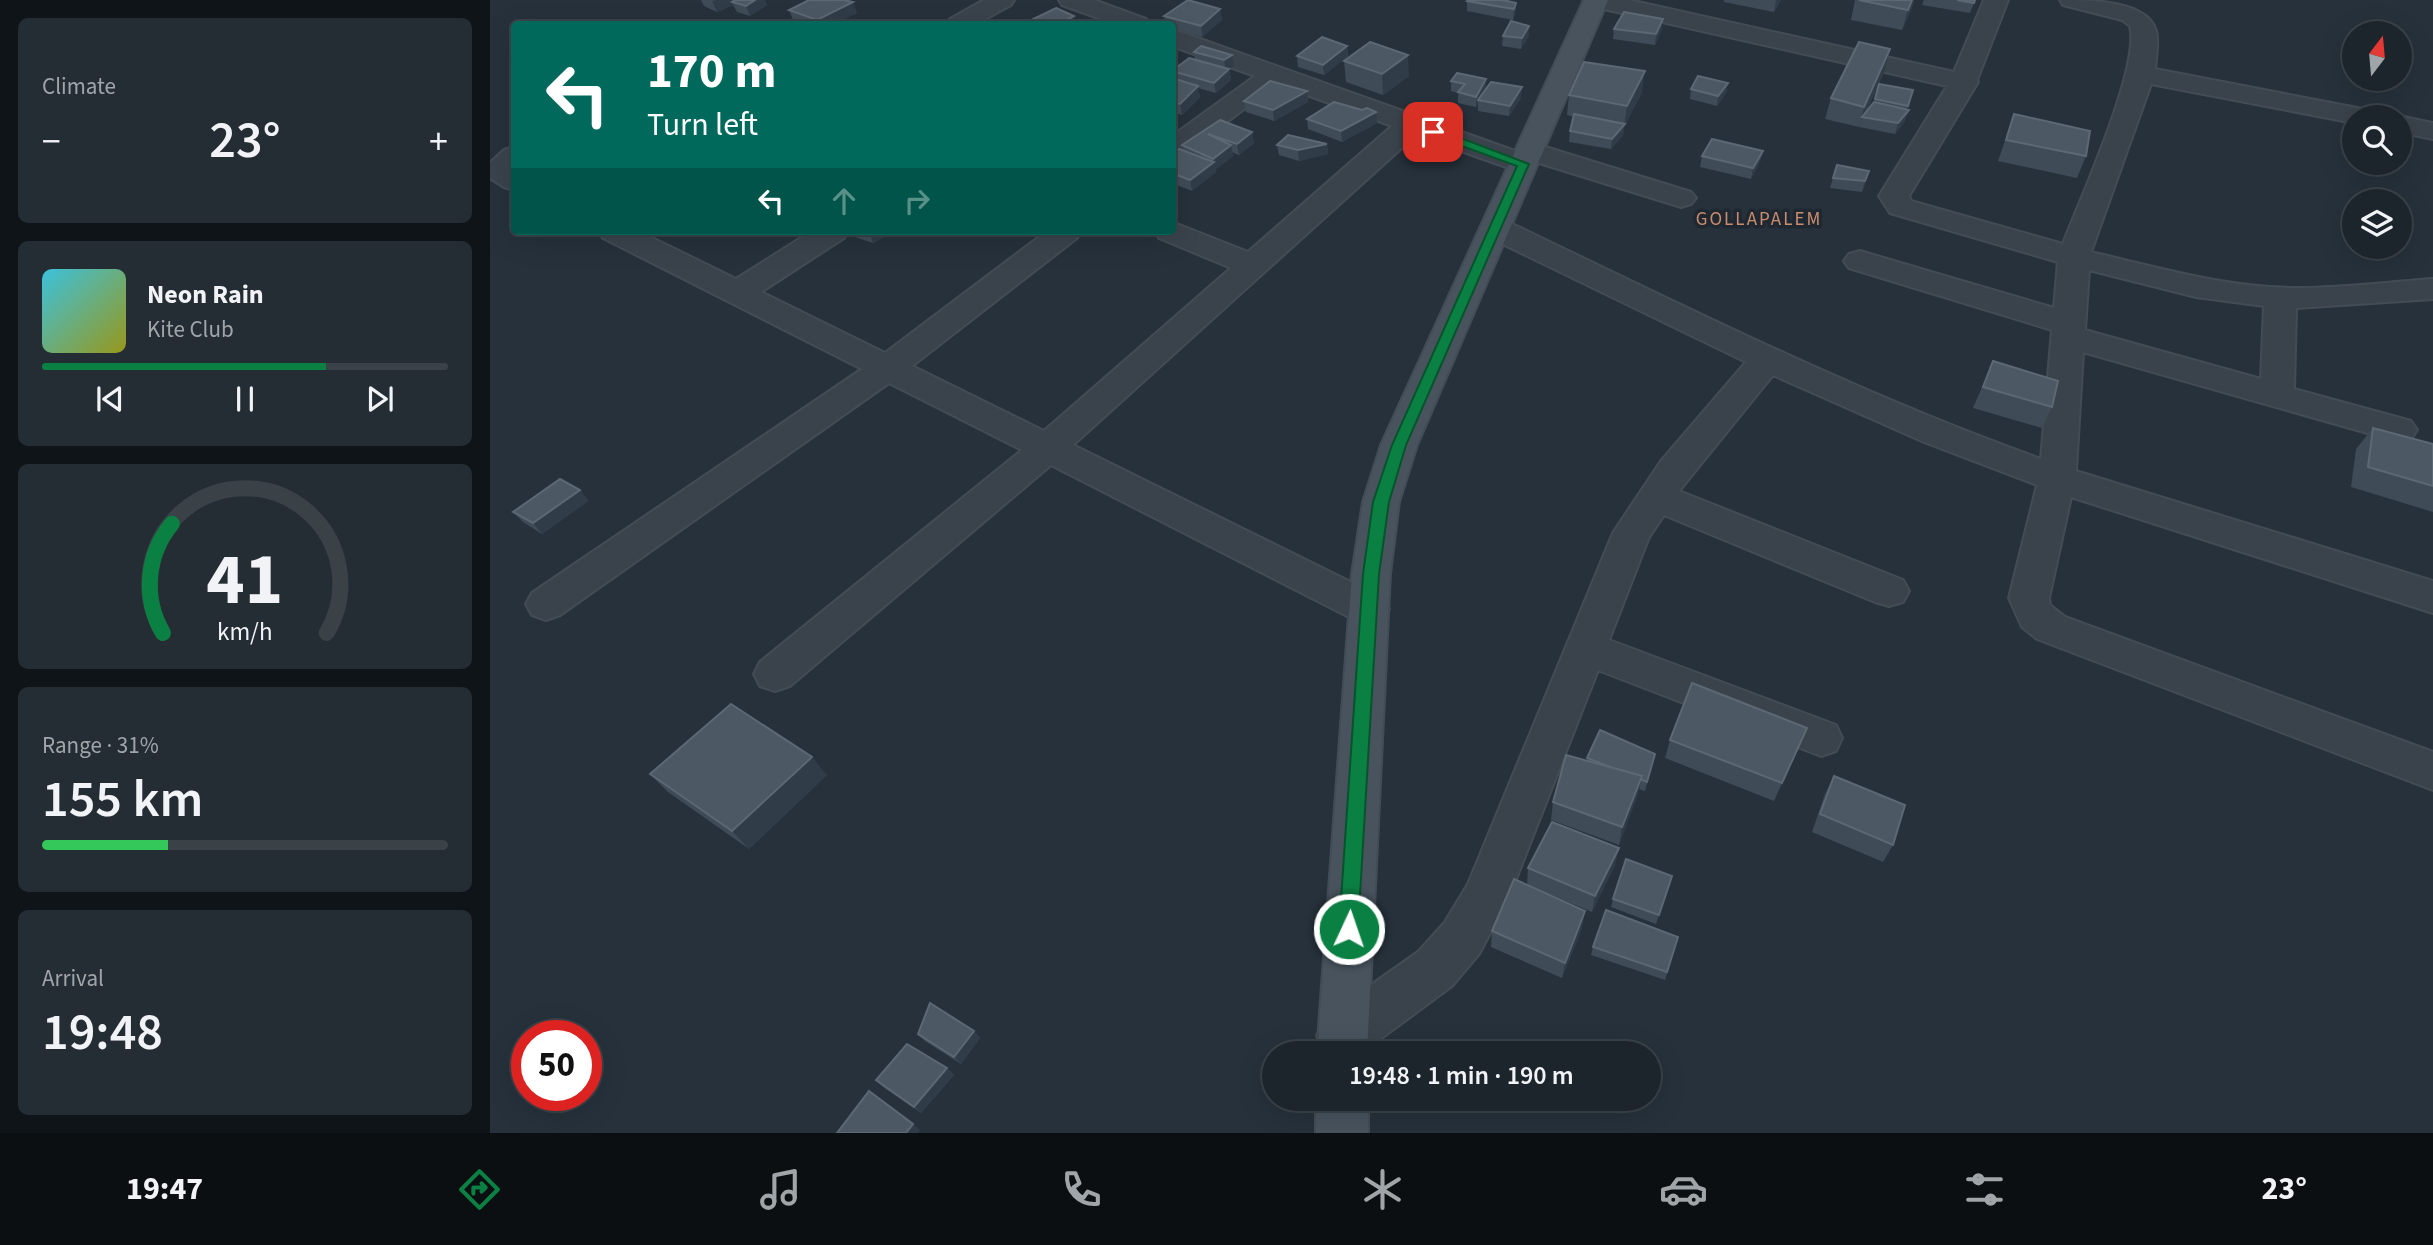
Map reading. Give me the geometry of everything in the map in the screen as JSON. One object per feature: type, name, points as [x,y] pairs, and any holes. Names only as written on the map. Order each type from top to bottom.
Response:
[{"type":"main road","points":[[1342,1041],[1371,574],[1381,502],[1399,445],[1596,0]]},
{"type":"main road","points":[[1342,1111],[1342,1133]]},
{"type":"street","points":[[964,21],[1002,0]]},
{"type":"street","points":[[1072,0],[1129,21]]},
{"type":"street","points":[[1596,0],[1965,82]]},
{"type":"street","points":[[1996,0],[1988,30],[1965,82],[1894,196],[1900,207],[2074,257],[2196,287],[2280,297],[2433,289]]},
{"type":"street","points":[[2071,0],[2127,12],[2140,21],[2143,27],[2144,50],[2141,74],[2074,257],[2057,478],[2029,598],[2031,611],[2052,628],[2433,772]]},
{"type":"street","points":[[1176,30],[1274,74],[1411,124],[1526,158],[1681,198]]},
{"type":"street","points":[[1176,147],[1274,74]]},
{"type":"street","points":[[2141,74],[2342,113]]},
{"type":"street","points":[[775,674],[1047,449],[1411,124]]},
{"type":"street","points":[[2412,127],[2433,131]]},
{"type":"street","points":[[511,159],[500,169],[502,174],[511,179]]},
{"type":"street","points":[[1495,228],[1768,358],[1936,433],[2057,478],[2433,597]]},
{"type":"street","points":[[1176,234],[1251,265]]},
{"type":"street","points":[[622,235],[1369,609]]},
{"type":"street","points":[[737,292],[827,235]]},
{"type":"street","points":[[546,604],[886,369],[1061,235]]},
{"type":"street","points":[[1860,261],[2277,396],[2399,430]]},
{"type":"street","points":[[2277,396],[2280,297]]},
{"type":"street","points":[[1347,1041],[1435,969],[1462,938],[1486,897],[1632,533],[1674,470],[1768,358]]},
{"type":"street","points":[[1655,496],[1889,591]]},
{"type":"street","points":[[1585,648],[1821,738]]},
{"type":"building","points":[[755,0],[746,6],[732,2]]},
{"type":"building","points":[[809,0],[853,2],[817,20],[789,10]]},
{"type":"building","points":[[1188,0],[1220,9],[1201,26],[1164,16]]},
{"type":"building","points":[[1468,0],[1503,0],[1516,3],[1514,9]]},
{"type":"building","points":[[1859,0],[1912,0],[1908,10]]},
{"type":"building","points":[[1056,8],[1074,16],[1065,21],[1029,21]]},
{"type":"building","points":[[1624,12],[1663,19],[1656,34],[1614,29]]},
{"type":"building","points":[[1511,21],[1529,26],[1522,38],[1503,36]]},
{"type":"building","points":[[1322,37],[1347,46],[1323,65],[1297,56]]},
{"type":"building","points":[[1370,42],[1408,55],[1382,74],[1344,61]]},
{"type":"building","points":[[1859,42],[1890,49],[1864,107],[1831,98]]},
{"type":"building","points":[[1201,46],[1232,55],[1224,60],[1194,52]]},
{"type":"building","points":[[1189,58],[1229,69],[1214,83],[1176,72],[1176,68]]},
{"type":"building","points":[[1584,62],[1645,71],[1627,106],[1569,95]]},
{"type":"building","points":[[1457,73],[1486,79],[1476,97],[1458,92],[1465,84],[1451,81]]},
{"type":"building","points":[[1698,76],[1728,83],[1718,96],[1691,89]]},
{"type":"building","points":[[1176,79],[1198,86],[1180,104],[1176,103]]},
{"type":"building","points":[[1270,81],[1307,91],[1273,110],[1244,101]]},
{"type":"building","points":[[1491,82],[1522,87],[1510,106],[1478,100]]},
{"type":"building","points":[[1879,84],[1913,90],[1908,106],[1875,99]]},
{"type":"building","points":[[1334,102],[1376,112],[1341,131],[1307,119]]},
{"type":"building","points":[[1874,102],[1909,110],[1898,123],[1862,117]]},
{"type":"building","points":[[1574,114],[1625,124],[1612,139],[1570,131]]},
{"type":"building","points":[[2014,114],[2090,131],[2086,156],[2006,140]]},
{"type":"building","points":[[1220,120],[1252,132],[1237,144],[1208,134],[1231,145],[1213,159],[1182,145]]},
{"type":"building","points":[[1288,135],[1327,144],[1298,150],[1277,145]]},
{"type":"building","points":[[1712,139],[1763,151],[1753,168],[1702,156]]},
{"type":"building","points":[[1179,149],[1214,162],[1190,180],[1176,175],[1176,151]]},
{"type":"building","points":[[1837,165],[1869,171],[1865,181],[1833,178]]},
{"type":"building","points":[[1993,361],[2058,381],[2052,407],[1983,387]]},
{"type":"building","points":[[2373,428],[2433,444],[2433,486],[2368,467]]},
{"type":"building","points":[[560,479],[580,490],[533,523],[513,512]]},
{"type":"building","points":[[1692,683],[1807,728],[1782,783],[1670,740]]},
{"type":"building","points":[[731,704],[812,757],[732,831],[650,774]]},
{"type":"building","points":[[1600,730],[1655,754],[1647,782],[1640,779],[1642,776],[1587,758]]},
{"type":"building","points":[[1566,755],[1642,776],[1622,827],[1553,802]]},
{"type":"building","points":[[1834,776],[1905,805],[1893,845],[1820,814]]},
{"type":"building","points":[[1552,822],[1619,848],[1595,896],[1528,868]]},
{"type":"building","points":[[1626,859],[1672,876],[1659,915],[1613,899]]},
{"type":"building","points":[[1514,879],[1585,911],[1565,963],[1492,931]]},
{"type":"building","points":[[1606,910],[1678,937],[1667,972],[1593,947]]},
{"type":"building","points":[[930,1003],[974,1031],[954,1057],[918,1034]]},
{"type":"building","points":[[907,1044],[947,1068],[914,1107],[876,1080]]},
{"type":"building","points":[[869,1091],[913,1124],[906,1133],[837,1133]]},
{"type":"district","name":"GOLLAPALEM","points":[[1759,218]]},
{"type":"route","points":[[1349,929],[1371,574],[1381,502],[1399,445],[1523,164],[1433,132]]}]
